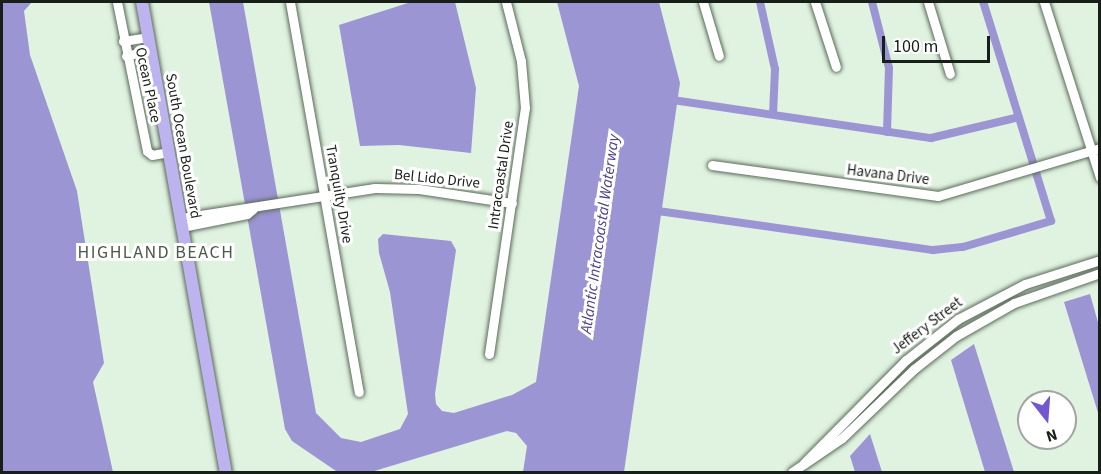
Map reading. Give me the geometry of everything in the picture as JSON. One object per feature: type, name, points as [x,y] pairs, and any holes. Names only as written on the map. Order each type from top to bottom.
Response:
[{"type":"main road","name":"South Ocean Boulevard","points":[[142,2],[226,472]]},
{"type":"street","name":"Ocean Place","points":[[117,2],[126,56],[147,151],[152,155],[169,152]]},
{"type":"street","name":"Tranquilty Drive","points":[[290,2],[359,392]]},
{"type":"street","name":"Intracoastal Drive","points":[[489,354],[512,203],[525,88],[506,2]]},
{"type":"street","points":[[703,2],[719,56]]},
{"type":"street","points":[[815,2],[836,67]]},
{"type":"street","points":[[928,2],[950,74]]},
{"type":"street","points":[[1044,2],[1095,150],[1100,177]]},
{"type":"street","points":[[123,41],[148,37]]},
{"type":"street","points":[[126,56],[150,50]]},
{"type":"street","name":"Havana Drive","points":[[712,165],[924,196],[952,194],[1095,150]]},
{"type":"street","name":"Bel Lido Drive","points":[[181,223],[324,195],[397,188],[512,203]]},
{"type":"street","name":"Jeffery Street","points":[[804,463],[924,344],[958,319],[1009,291],[1100,260]]},
{"type":"street","name":"Jeffery Street","points":[[792,472],[842,438],[943,345],[1014,303],[1100,273]]},
{"type":"street","points":[[1009,291],[1014,303]]},
{"type":"water","points":[[2,2],[32,2],[24,11],[30,55],[77,191],[104,363],[93,382],[113,472],[2,472]]},
{"type":"water","name":"Atlantic Intracoastal Waterway","points":[[209,2],[243,2],[316,413],[341,438],[361,442],[400,429],[408,414],[390,292],[379,253],[378,239],[383,234],[451,241],[456,250],[435,394],[436,404],[442,411],[454,413],[512,395],[536,382],[579,86],[557,2],[659,2],[680,83],[624,472],[523,472],[527,446],[516,433],[507,431],[371,472],[336,471],[292,441],[285,429]]},
{"type":"water","points":[[411,2],[455,2],[476,88],[471,153],[399,145],[360,146],[339,25]]},
{"type":"water","points":[[1090,294],[1099,326],[1099,416],[1064,302]]},
{"type":"water","points":[[974,344],[1014,472],[985,472],[951,360]]},
{"type":"water","points":[[870,434],[882,472],[855,472],[850,456]]},
{"type":"waterway","points":[[760,2],[775,69],[773,114]]},
{"type":"waterway","points":[[872,2],[889,68],[887,132]]},
{"type":"waterway","points":[[651,210],[933,250],[963,247],[1051,221],[983,2]]},
{"type":"waterway","points":[[666,99],[931,138],[1019,117]]},
{"type":"district","name":"HIGHLAND BEACH","points":[[156,253]]}]
